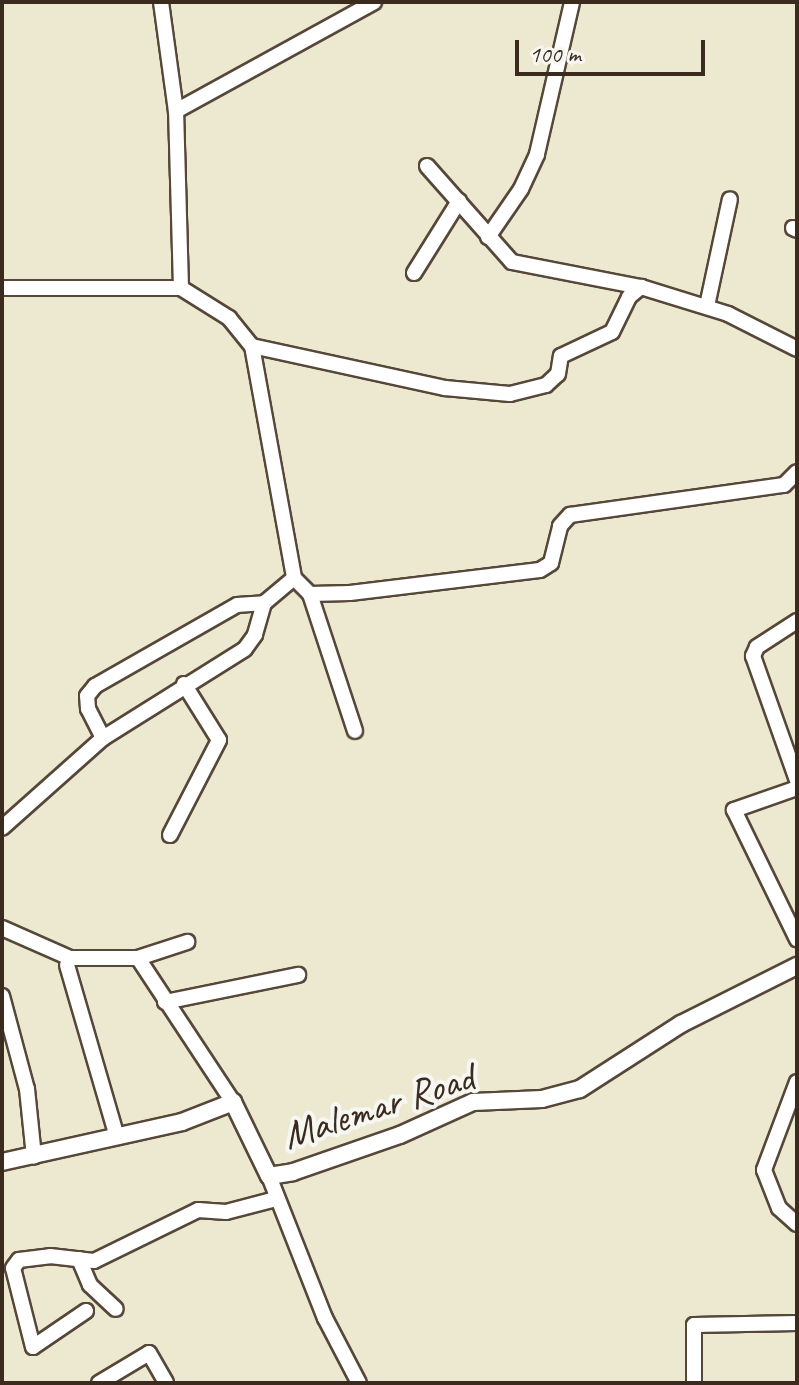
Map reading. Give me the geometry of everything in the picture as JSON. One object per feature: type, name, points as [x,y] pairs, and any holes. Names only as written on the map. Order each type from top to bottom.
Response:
[{"type":"street","points":[[161,2],[176,111],[181,288]]},
{"type":"street","points":[[176,111],[374,2]]},
{"type":"street","points":[[488,237],[521,189],[537,154],[569,3]]},
{"type":"street","points":[[427,166],[488,237],[524,269],[641,287],[707,306],[797,349]]},
{"type":"street","points":[[707,306],[730,199]]},
{"type":"street","points":[[414,273],[459,201]]},
{"type":"street","points":[[252,346],[445,388],[510,394],[546,385],[558,374],[561,356],[612,332],[629,297],[641,287]]},
{"type":"street","points":[[2,288],[181,288],[229,318],[252,346],[294,578],[310,594],[355,731]]},
{"type":"street","points":[[310,594],[540,570],[551,563],[560,526],[570,515],[784,485],[797,472]]},
{"type":"street","points":[[2,828],[103,738],[184,684],[245,649],[255,635],[264,603],[294,578]]},
{"type":"street","points":[[103,738],[88,709],[87,696],[95,686],[237,605],[264,603]]},
{"type":"street","points":[[797,621],[757,647],[753,656],[797,780]]},
{"type":"street","points":[[170,835],[219,740],[184,684]]},
{"type":"street","points":[[797,788],[734,810],[797,939]]},
{"type":"street","points":[[2,928],[70,958],[138,958],[187,942]]},
{"type":"street","points":[[138,958],[233,1102]]},
{"type":"street","points":[[67,965],[117,1137]]},
{"type":"street","name":"Malemar Road","points":[[2,1162],[182,1122],[233,1102],[269,1176],[320,1165],[473,1102],[542,1099],[580,1089],[681,1024],[797,966]]},
{"type":"street","points":[[165,1002],[298,975]]},
{"type":"street","points":[[2,996],[27,1089],[34,1157]]},
{"type":"street","points":[[797,1082],[764,1170],[779,1208],[797,1224]]},
{"type":"street","points":[[269,1176],[325,1318],[359,1383]]},
{"type":"street","points":[[2,1263],[19,1260],[94,1261],[198,1210],[226,1212],[276,1199]]},
{"type":"street","points":[[79,1259],[90,1285],[116,1309]]},
{"type":"street","points":[[19,1260],[13,1268],[17,1293],[33,1347],[86,1311]]},
{"type":"street","points":[[694,1383],[694,1325],[797,1323]]},
{"type":"street","points":[[99,1383],[149,1353],[166,1383]]}]
